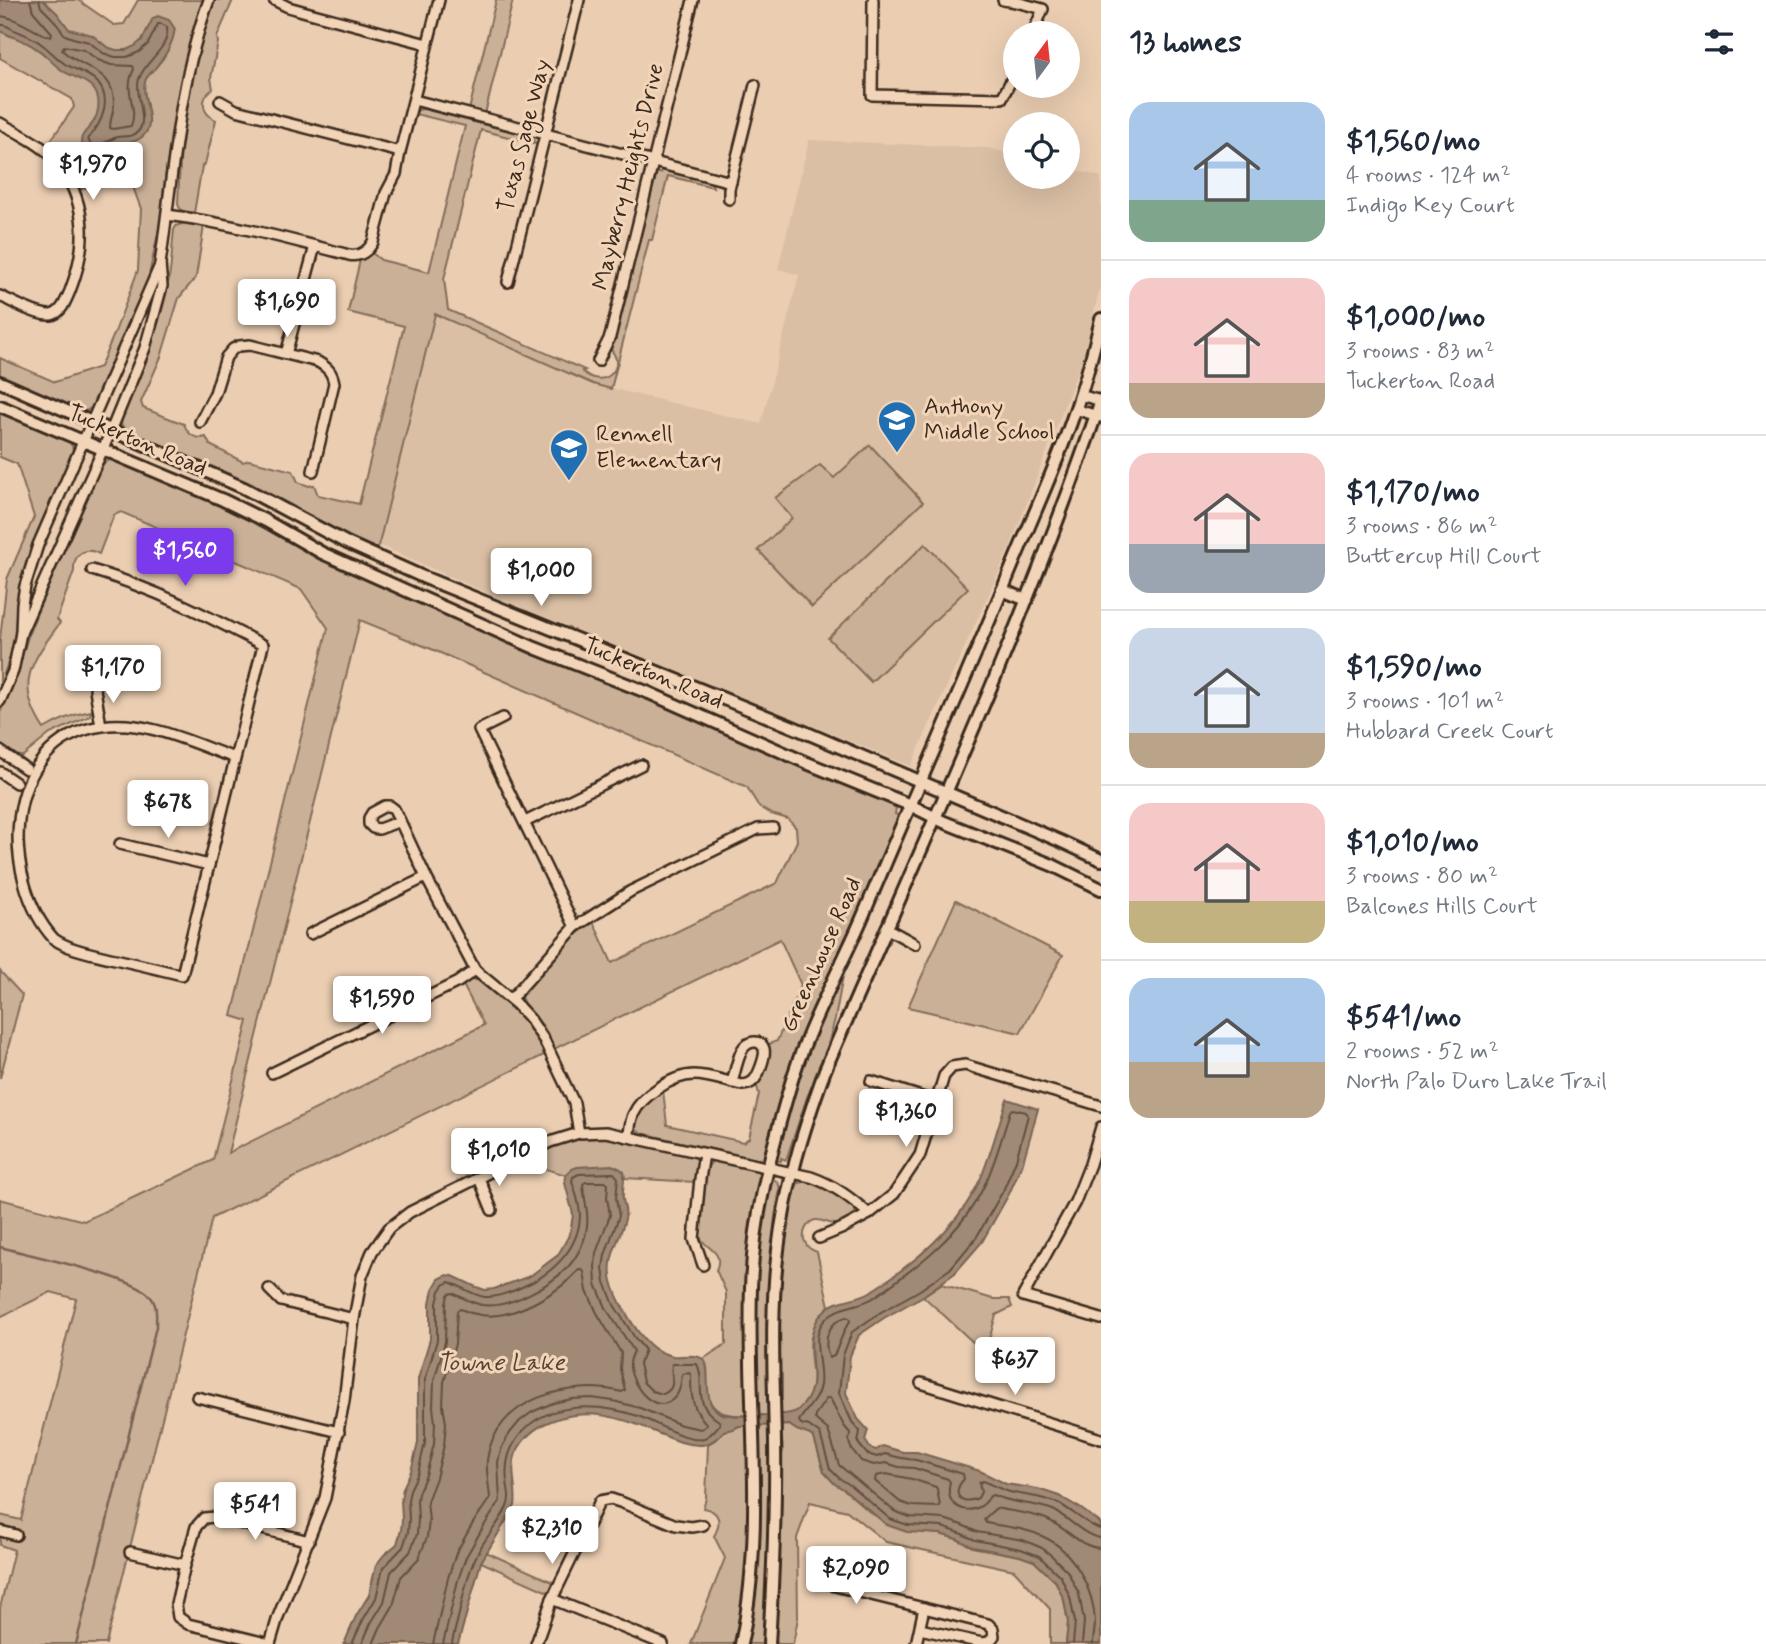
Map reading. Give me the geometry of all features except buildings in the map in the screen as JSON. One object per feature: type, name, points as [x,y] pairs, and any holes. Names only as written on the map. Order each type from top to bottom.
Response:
[{"type":"main road","name":"Greenhouse Road","points":[[744,1643],[755,1504],[751,1288],[756,1225],[767,1167],[790,1085],[808,1036],[859,925],[1002,590],[1075,409],[1101,319]]},
{"type":"main road","name":"Tuckerton Road","points":[[0,382],[244,488],[347,543],[411,572],[793,727],[1101,860]]},
{"type":"main road","name":"Greenhouse Road","points":[[769,1644],[774,1562],[773,1301],[778,1247],[792,1173],[808,1115],[825,1070],[1027,600],[1098,416],[1101,400]]},
{"type":"main road","name":"Tuckerton Road","points":[[0,406],[223,500],[322,553],[535,648],[649,693],[807,763],[1052,865],[1101,889]]},
{"type":"main road","points":[[403,588],[411,572]]},
{"type":"main road","points":[[1002,590],[1027,600]]},
{"type":"street","points":[[0,701],[13,671],[22,633],[111,431],[152,328],[162,286],[160,264],[181,108],[209,0]]},
{"type":"street","points":[[274,0],[288,7],[427,44]]},
{"type":"street","points":[[167,215],[214,222],[353,256],[363,254],[373,242],[386,193],[396,174],[439,0]]},
{"type":"street","name":"Texas Sage Way","points":[[508,282],[579,0]]},
{"type":"street","name":"Mayberry Heights Drive","points":[[598,361],[610,337],[693,0]]},
{"type":"street","points":[[873,0],[872,95],[1003,96]]},
{"type":"street","points":[[1003,0],[1043,9],[1038,21]]},
{"type":"street","points":[[729,199],[755,85]]},
{"type":"street","points":[[414,100],[732,181]]},
{"type":"street","points":[[220,101],[236,110],[400,152]]},
{"type":"street","points":[[0,123],[51,155],[63,170],[77,198],[83,230],[80,261],[63,307],[56,313],[40,314],[0,296]]},
{"type":"street","points":[[286,354],[315,246]]},
{"type":"street","points":[[22,633],[22,604],[31,566],[47,522],[160,264]]},
{"type":"street","points":[[200,422],[215,393],[226,357],[233,349],[250,345],[318,362],[332,373],[333,387],[313,471]]},
{"type":"street","points":[[1080,395],[1101,400]]},
{"type":"street","points":[[1075,409],[1098,416]]},
{"type":"street","points":[[23,908],[38,926],[56,940],[73,948],[182,975],[263,645],[168,597],[92,570]]},
{"type":"street","points":[[95,689],[101,726]]},
{"type":"street","points":[[503,718],[479,730],[575,927]]},
{"type":"street","points":[[0,772],[15,787],[26,769],[47,748],[82,730],[119,724],[141,726],[235,758]]},
{"type":"street","points":[[0,751],[26,769]]},
{"type":"street","points":[[525,822],[641,765]]},
{"type":"street","points":[[400,821],[475,970],[511,999],[530,1019],[544,1040],[574,1103],[579,1133]]},
{"type":"street","points":[[511,999],[575,927],[631,891],[758,829],[773,828]]},
{"type":"street","points":[[120,844],[209,865]]},
{"type":"street","points":[[310,933],[426,877]]},
{"type":"street","points":[[886,928],[915,944]]},
{"type":"street","points":[[272,1073],[458,982],[475,970]]},
{"type":"street","points":[[628,1137],[633,1115],[644,1098],[683,1076],[695,1075],[732,1083],[742,1085],[755,1080],[765,1053],[764,1047],[759,1043],[752,1041],[743,1048],[732,1083]]},
{"type":"street","points":[[818,1238],[869,1214],[894,1194],[920,1155],[944,1076],[952,1067],[965,1065],[1101,1106]]},
{"type":"street","points":[[871,1081],[937,1102]]},
{"type":"street","points":[[1101,1127],[1075,1202],[1023,1296],[1101,1319]]},
{"type":"street","points":[[309,1541],[216,1517],[204,1518],[196,1527],[184,1565],[176,1604],[178,1617],[188,1624],[270,1644],[278,1617],[309,1541],[325,1498],[339,1432],[362,1276],[372,1252],[390,1228],[410,1212],[550,1142],[579,1133],[606,1132],[811,1177],[826,1182],[849,1196],[869,1214]]},
{"type":"street","points":[[703,1265],[694,1239],[704,1154]]},
{"type":"street","points":[[479,1178],[492,1210]]},
{"type":"street","points":[[269,1289],[281,1301],[354,1319]]},
{"type":"street","points":[[920,1383],[1101,1439]]},
{"type":"street","points":[[197,1397],[339,1432]]},
{"type":"street","points":[[537,1644],[552,1599],[600,1501],[611,1499],[676,1525],[703,1525]]},
{"type":"street","points":[[0,1531],[16,1535]]},
{"type":"street","points":[[130,1552],[184,1565]]},
{"type":"street","points":[[816,1572],[835,1586],[988,1624],[993,1629],[994,1636],[989,1642],[982,1643],[920,1629]]},
{"type":"street","points":[[552,1599],[663,1644]]},
{"type":"street","points":[[916,1644],[924,1608]]},
{"type":"shaded area","points":[[0,0],[78,0],[114,25],[124,24],[138,0],[204,0],[181,82],[160,224],[148,280],[94,404],[82,412],[0,377],[0,358],[55,382],[100,367],[138,270],[141,209],[129,176],[122,173],[80,190],[66,166],[47,146],[74,107],[72,99],[0,58]]},
{"type":"shaded area","points":[[215,0],[233,0],[217,37],[211,78],[213,89],[204,101],[205,110],[216,120],[205,164],[202,166],[194,213],[182,210],[178,204],[182,133],[194,65]]},
{"type":"shaded area","points":[[496,0],[513,0],[485,114],[469,110]]},
{"type":"shaded area","points":[[423,109],[531,136],[536,144],[481,130],[444,279],[448,310],[585,370],[582,371],[590,377],[605,378],[614,370],[616,364],[611,350],[655,173],[667,169],[706,179],[713,187],[668,176],[611,389],[593,384],[435,314],[377,552],[127,432],[121,424],[161,314],[170,272],[174,230],[176,226],[184,223],[204,226],[196,277],[179,298],[161,357],[141,402],[143,408],[184,424],[193,436],[206,437],[210,445],[243,462],[249,460],[293,471],[298,482],[314,485],[318,495],[359,504],[404,326],[348,312],[360,260],[372,253],[381,260],[429,272],[465,126],[415,114]]},
{"type":"shaded area","name":"Anthony Middle School","points":[[809,140],[988,148],[1003,152],[1003,189],[1080,189],[1080,171],[1101,177],[1101,284],[1082,360],[1010,547],[911,766],[503,600],[379,545],[435,314],[593,384],[761,424],[799,275],[778,269]]},
{"type":"shaded area","points":[[0,411],[68,440],[73,450],[26,563],[19,591],[13,647],[0,686],[0,639],[7,579],[34,517],[17,464],[0,457]]},
{"type":"shaded area","points":[[870,445],[923,502],[812,607],[758,550],[792,518],[775,498],[820,465],[834,478]]},
{"type":"shaded area","points":[[110,459],[251,520],[366,579],[536,654],[616,684],[891,805],[896,808],[895,814],[898,815],[867,889],[844,970],[824,1059],[807,1097],[786,1160],[756,1159],[641,1133],[635,1128],[641,1110],[663,1090],[667,1125],[743,1142],[749,1138],[759,1094],[756,1083],[766,1065],[769,1044],[777,1041],[801,985],[780,939],[554,1049],[546,1031],[521,996],[568,941],[593,921],[612,963],[777,883],[797,841],[796,828],[788,819],[759,807],[747,787],[360,620],[228,1153],[484,1025],[463,985],[471,980],[480,980],[526,1022],[546,1054],[212,1218],[106,1644],[0,1644],[0,1608],[14,1550],[0,1545],[0,1536],[17,1540],[19,1530],[0,1525],[0,1515],[21,1520],[76,1299],[51,1292],[0,1317],[0,1199],[84,1221],[213,1160],[248,1021],[232,1016],[328,628],[301,589],[121,512],[114,515],[99,554],[85,551],[78,556],[57,619],[60,623],[34,662],[28,686],[35,713],[44,729],[61,720],[91,711],[90,716],[50,734],[23,756],[16,756],[0,745],[0,713],[17,674],[29,633],[101,466]]},
{"type":"shaded area","points":[[925,544],[968,588],[871,682],[828,638]]},
{"type":"shaded area","points":[[956,900],[1063,955],[1020,1033],[908,1007]]},
{"type":"shaded area","points":[[0,971],[22,995],[0,1078]]},
{"type":"shaded area","points":[[584,1136],[610,1137],[693,1155],[698,1164],[695,1182],[625,1178],[624,1172],[619,1168],[572,1169],[566,1175],[543,1168],[537,1153],[569,1139]]},
{"type":"shaded area","points":[[713,1160],[755,1169],[778,1182],[780,1189],[772,1252],[769,1400],[782,1400],[782,1374],[778,1372],[780,1276],[794,1188],[796,1184],[807,1181],[840,1195],[854,1206],[855,1212],[849,1220],[834,1224],[815,1220],[804,1232],[806,1244],[817,1252],[829,1306],[818,1320],[811,1338],[813,1380],[809,1397],[792,1415],[728,1414],[720,1412],[710,1401],[703,1359],[726,1344],[726,1292],[716,1270],[718,1258],[699,1235],[707,1168]]},
{"type":"shaded area","points":[[941,1284],[993,1299],[1009,1299],[1012,1307],[996,1315],[987,1347],[975,1344],[923,1296]]},
{"type":"shaded area","points":[[789,1425],[814,1438],[824,1472],[872,1514],[928,1533],[957,1539],[973,1547],[1034,1561],[1056,1582],[1064,1600],[1068,1622],[1066,1644],[1050,1644],[1050,1609],[1014,1570],[886,1542],[847,1511],[810,1502],[797,1538],[798,1618],[793,1644],[778,1644],[773,1634],[780,1559],[782,1439],[768,1440],[771,1546],[762,1644],[691,1644],[725,1558],[714,1536],[718,1518],[709,1509],[703,1508],[706,1498],[708,1444],[724,1431],[739,1426]]},
{"type":"shaded area","points":[[486,1552],[555,1583],[550,1593],[481,1562]]},
{"type":"water","points":[[0,0],[43,0],[69,29],[92,35],[107,47],[116,50],[126,50],[142,40],[153,18],[158,16],[169,20],[175,29],[171,44],[146,79],[144,86],[149,119],[146,133],[135,141],[99,152],[93,153],[84,148],[82,137],[97,112],[95,90],[59,68],[42,52],[0,31]]},
{"type":"water","name":"Towne Lake","points":[[1007,1099],[1038,1109],[1023,1162],[1009,1194],[982,1242],[955,1273],[859,1335],[850,1356],[846,1393],[858,1419],[868,1430],[865,1440],[870,1448],[876,1450],[883,1446],[903,1452],[917,1452],[980,1471],[1006,1484],[1038,1489],[1059,1496],[1099,1522],[1101,1644],[1066,1644],[1068,1622],[1064,1600],[1056,1582],[1034,1561],[973,1547],[940,1534],[907,1532],[887,1525],[835,1484],[824,1472],[814,1438],[789,1425],[739,1426],[724,1431],[708,1443],[696,1445],[617,1418],[591,1414],[564,1417],[545,1423],[530,1434],[516,1453],[513,1466],[515,1506],[481,1562],[458,1644],[344,1644],[369,1595],[376,1565],[397,1544],[401,1530],[403,1488],[411,1471],[418,1443],[418,1379],[430,1339],[430,1303],[433,1289],[439,1279],[447,1275],[485,1290],[494,1289],[530,1276],[558,1255],[571,1228],[573,1214],[565,1183],[566,1175],[572,1169],[612,1165],[624,1172],[626,1216],[612,1257],[611,1273],[622,1305],[644,1338],[654,1348],[666,1354],[693,1356],[704,1360],[710,1401],[720,1413],[747,1416],[784,1414],[798,1410],[808,1399],[813,1373],[812,1334],[816,1321],[826,1309],[836,1303],[865,1295],[886,1281],[918,1257],[947,1229],[980,1180]]},
{"type":"waterway","points":[[0,1247],[124,1281],[150,1296],[155,1307],[156,1327],[76,1644]]},
{"type":"place","name":"Anthony Middle School","points":[[897,454]]},
{"type":"place","name":"Rennell Elementary","points":[[569,482]]}]
